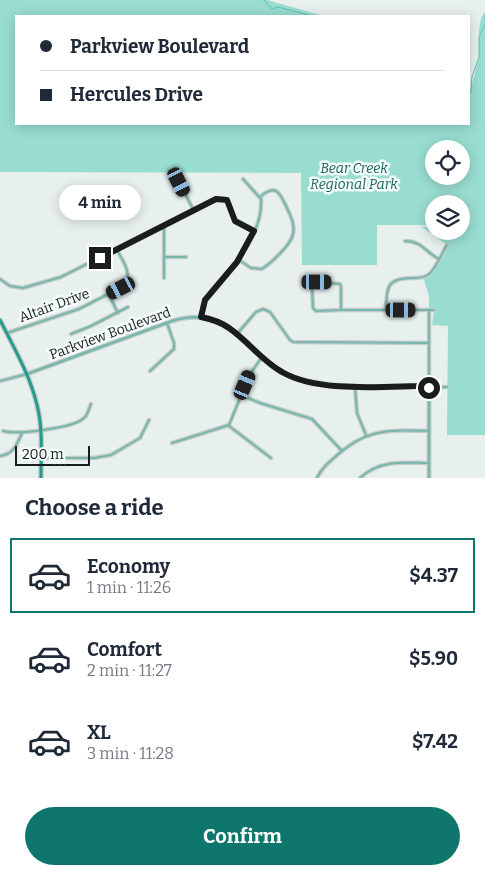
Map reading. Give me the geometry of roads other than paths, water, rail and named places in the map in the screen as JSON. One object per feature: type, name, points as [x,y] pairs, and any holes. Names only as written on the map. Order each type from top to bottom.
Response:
[{"type":"main road","points":[[0,320],[27,374],[37,404],[41,430],[41,478]]},
{"type":"street","points":[[176,176],[194,210]]},
{"type":"street","points":[[201,317],[205,300],[239,260],[254,231],[261,205],[260,197],[243,179]]},
{"type":"street","points":[[239,260],[254,269],[262,269],[280,253],[292,236],[292,221],[281,195],[271,190],[260,197]]},
{"type":"street","points":[[0,278],[6,284],[14,287],[27,288],[66,275],[218,198],[229,202],[235,221],[254,231]]},
{"type":"street","points":[[164,226],[164,278]]},
{"type":"street","points":[[405,241],[419,244],[428,253],[439,259]]},
{"type":"street","points":[[386,310],[387,293],[392,283],[401,278],[420,278],[426,276],[447,246]]},
{"type":"street","name":"Altair Drive","points":[[7,334],[79,310],[121,288],[127,283],[128,276],[127,268],[117,250]]},
{"type":"street","points":[[164,257],[186,257]]},
{"type":"street","points":[[342,310],[340,284],[313,284],[312,306],[314,310],[342,310],[434,310]]},
{"type":"street","name":"Altair Drive","points":[[109,294],[118,313]]},
{"type":"street","points":[[71,334],[84,330],[128,307]]},
{"type":"street","points":[[237,334],[256,312],[263,308],[270,312],[293,342],[429,343]]},
{"type":"street","points":[[429,478],[430,310]]},
{"type":"street","name":"Parkview Boulevard","points":[[0,381],[27,374],[185,317],[201,317],[218,322],[237,334],[281,372],[292,376],[328,386],[417,386],[429,384],[433,387],[447,387]]},
{"type":"street","points":[[150,371],[174,349],[174,343],[167,323]]},
{"type":"street","points":[[172,443],[229,425],[250,374],[262,357]]},
{"type":"street","points":[[355,386],[358,413],[366,435]]},
{"type":"street","name":"Parkview Boulevard","points":[[417,386],[429,388]]},
{"type":"street","points":[[241,396],[312,419],[342,451]]},
{"type":"street","points":[[4,431],[22,433],[82,420],[91,404]]},
{"type":"street","points":[[41,458],[94,458],[111,455],[140,438],[149,420]]},
{"type":"street","points":[[229,425],[271,458]]},
{"type":"street","points":[[317,478],[323,468],[342,451],[366,435],[389,431],[429,431]]},
{"type":"street","points":[[0,456],[12,451],[22,433]]},
{"type":"street","points":[[362,477],[374,468],[385,464],[429,463]]},
{"type":"waterway","points":[[264,0],[272,9],[278,7],[308,15]]},
{"type":"waterway","points":[[470,93],[472,77],[479,57],[479,37],[485,24]]},
{"type":"park label","name":"Bear Creek Regional Park","points":[[354,176]]}]
